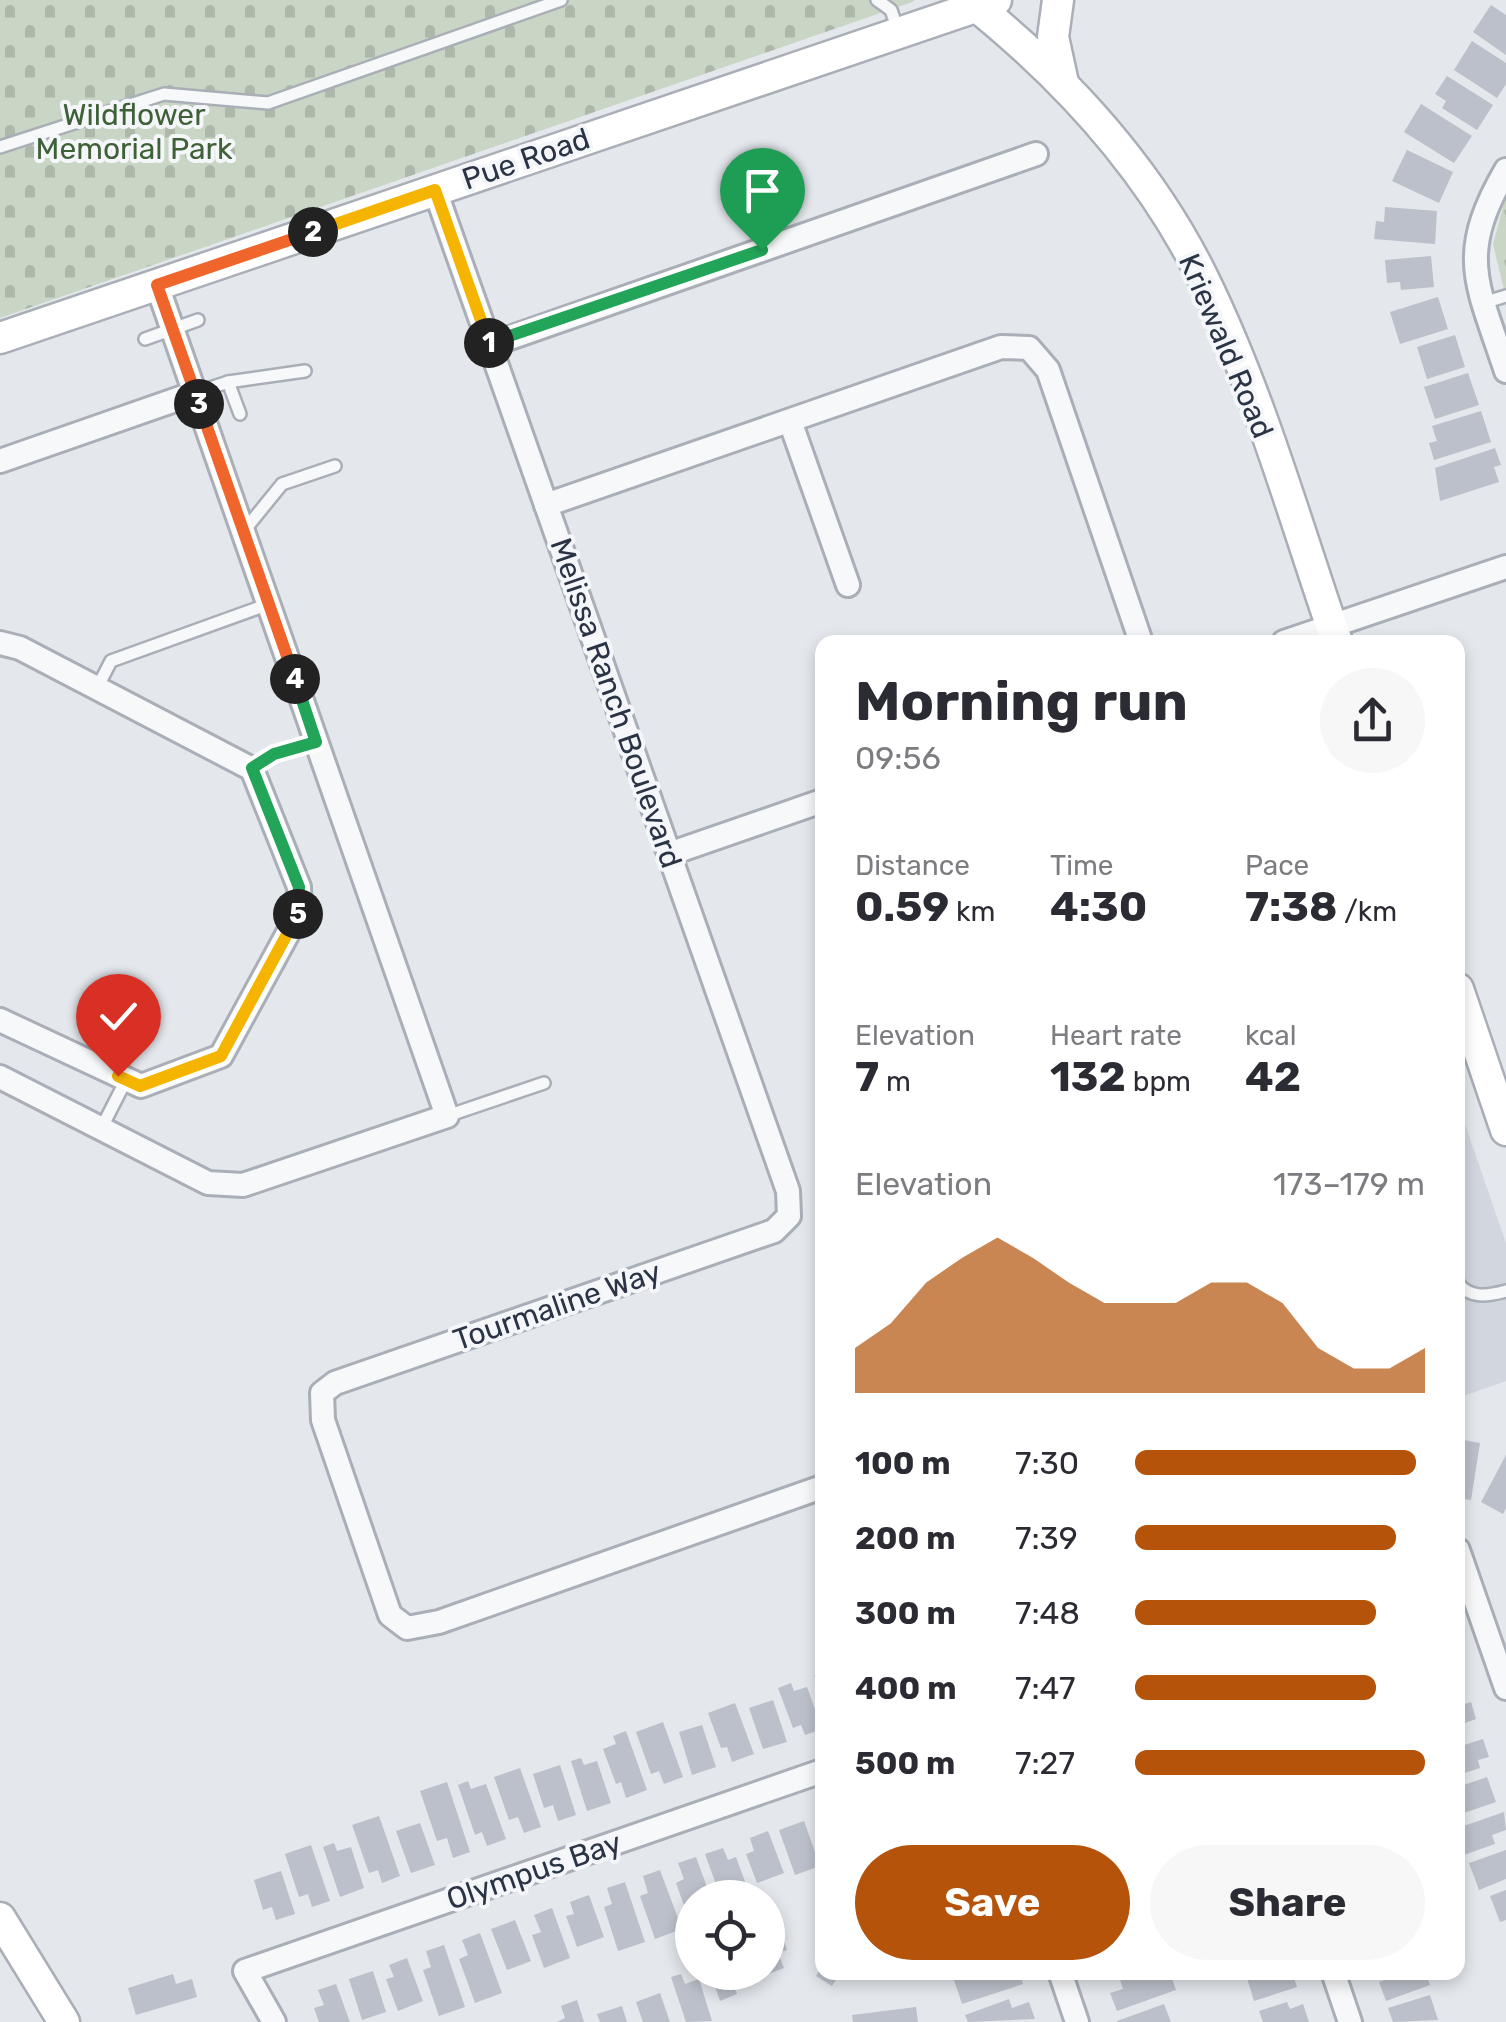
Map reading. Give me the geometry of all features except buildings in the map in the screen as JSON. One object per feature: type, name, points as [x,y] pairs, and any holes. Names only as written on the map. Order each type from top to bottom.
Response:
[{"type":"street","points":[[1058,0],[1053,37],[1064,84]]},
{"type":"street","name":"Pue Road","points":[[0,338],[900,33],[981,2]]},
{"type":"street","name":"Kriewald Road","points":[[981,2],[1107,132],[1157,201],[1202,276],[1260,420],[1335,634]]},
{"type":"street","points":[[490,345],[1036,154]]},
{"type":"street","points":[[1506,170],[1482,210],[1473,272],[1495,299],[1506,371]]},
{"type":"street","name":"Melissa Ranch Boulevard","points":[[435,190],[788,1191],[789,1216]]},
{"type":"street","points":[[0,1077],[208,1183],[243,1185],[447,1116],[157,285]]},
{"type":"street","points":[[546,506],[1001,347],[1029,348],[1048,370],[1139,635]]},
{"type":"street","points":[[0,461],[195,393]]},
{"type":"street","points":[[790,421],[848,584]]},
{"type":"street","points":[[1335,634],[1506,567]]},
{"type":"street","points":[[0,643],[20,648],[252,768],[299,887],[300,911],[221,1056],[140,1086],[0,1020]]},
{"type":"street","points":[[670,854],[815,803]]},
{"type":"street","points":[[1465,1010],[1506,1130]]},
{"type":"street","name":"Tourmaline Way","points":[[789,1216],[774,1231],[334,1383],[322,1393],[324,1420],[390,1615],[406,1628],[439,1622],[815,1489]]},
{"type":"street","points":[[1465,1570],[1506,1688]]},
{"type":"street","name":"Olympus Bay","points":[[274,2022],[245,1971],[815,1773]]},
{"type":"street","points":[[0,1918],[64,2022]]},
{"type":"street","points":[[1063,1980],[1077,2022]]},
{"type":"street","points":[[1336,1980],[1350,2022]]},
{"type":"lane","points":[[0,147],[164,94],[268,103],[562,0]]},
{"type":"lane","points":[[876,0],[892,10],[900,33]]},
{"type":"lane","points":[[145,339],[198,320]]},
{"type":"lane","points":[[195,393],[228,382],[306,372]]},
{"type":"lane","points":[[228,382],[240,414]]},
{"type":"lane","points":[[243,532],[282,484],[336,466]]},
{"type":"lane","points":[[96,688],[111,662],[268,604]]},
{"type":"lane","points":[[252,768],[274,754],[316,742]]},
{"type":"lane","points":[[101,1129],[126,1080]]},
{"type":"lane","points":[[447,1116],[544,1083]]},
{"type":"lane","points":[[1465,1291],[1487,1297],[1506,1291]]},
{"type":"shaded area","points":[[1465,1124],[1506,1243],[1506,1381],[1465,1396]]},
{"type":"green space","name":"Wildflower Memorial Park","points":[[0,0],[913,0],[915,1],[0,318]]},
{"type":"green space","points":[[1506,196],[1506,298],[1493,244]]},
{"type":"route","points":[[118,1076],[140,1086],[221,1056],[300,911],[299,887],[252,768],[274,754],[316,742],[157,285],[435,190],[490,345],[762,250]]}]
